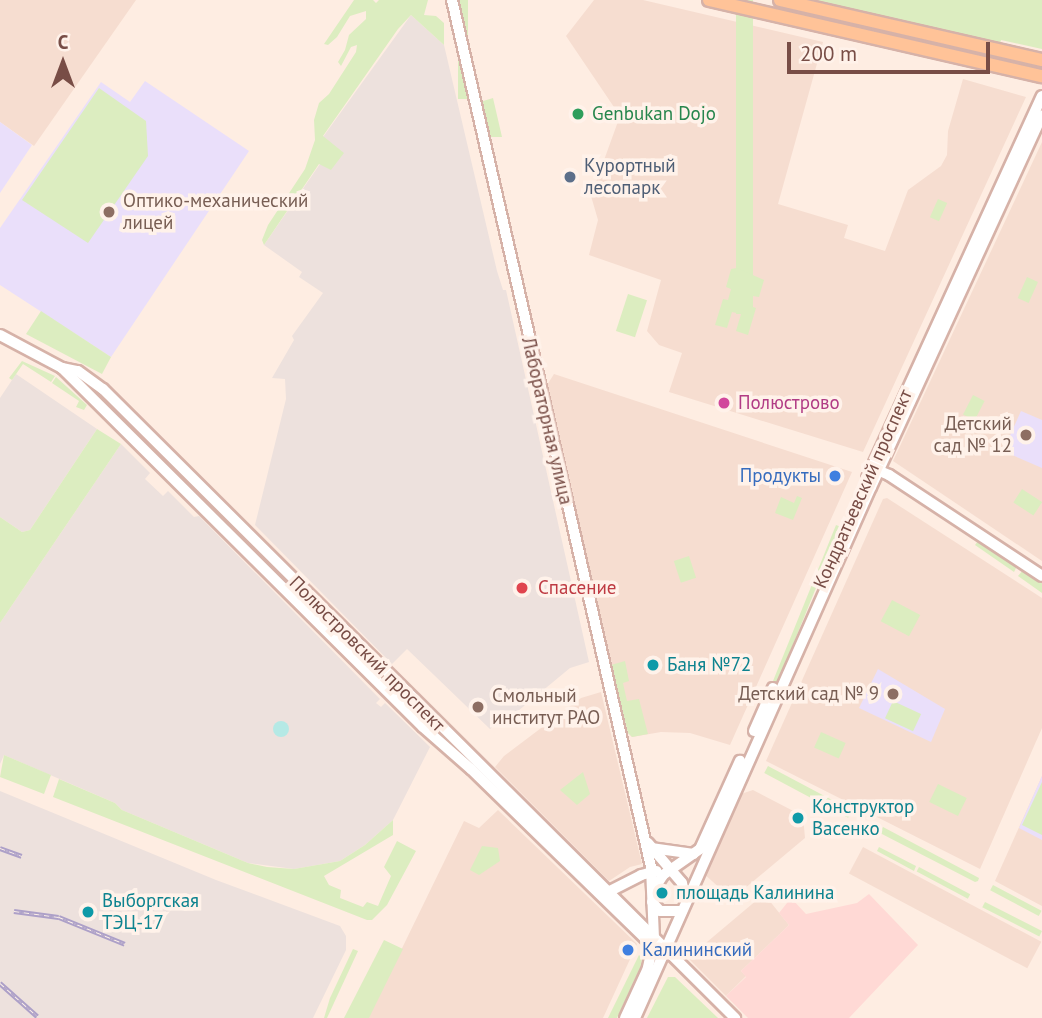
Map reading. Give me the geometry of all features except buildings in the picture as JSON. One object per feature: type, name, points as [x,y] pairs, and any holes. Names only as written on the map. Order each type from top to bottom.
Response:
[{"type":"main road","name":"Лабораторная улица","points":[[452,0],[600,654],[649,844],[652,871]]},
{"type":"main road","points":[[709,0],[1042,76]]},
{"type":"main road","points":[[780,0],[1042,60]]},
{"type":"main road","name":"Кондратьевский проспект","points":[[684,906],[1042,96]]},
{"type":"main road","name":"Кондратьевский проспект","points":[[670,870],[700,849],[1042,117]]},
{"type":"main road","name":"Полюстровский проспект","points":[[0,335],[62,368],[78,371],[98,385],[199,495],[423,727],[735,1018]]},
{"type":"main road","points":[[875,470],[1042,576]]},
{"type":"main road","name":"Полюстровский проспект","points":[[199,495],[608,892],[653,944]]},
{"type":"main road","points":[[423,727],[431,718]]},
{"type":"main road","name":"Лабораторная улица","points":[[649,844],[670,870]]},
{"type":"main road","points":[[649,844],[694,855]]},
{"type":"main road","points":[[608,892],[652,871],[670,870]]},
{"type":"main road","points":[[670,870],[657,880],[652,898],[660,911],[684,906]]},
{"type":"main road","points":[[635,1018],[684,906],[681,883],[670,870]]},
{"type":"main road","points":[[625,1018],[648,968],[653,944],[652,871]]},
{"type":"shaded area","points":[[0,0],[136,0],[34,146],[0,122]]},
{"type":"shaded area","points":[[594,0],[643,0],[823,42],[778,204],[848,225],[844,238],[885,251],[908,190],[941,166],[947,155],[948,131],[963,79],[1026,97],[863,452],[669,392],[682,353],[659,345],[647,331],[661,280],[589,255],[598,220],[591,196],[620,116],[566,36]]},
{"type":"shaded area","points":[[411,15],[444,45],[497,271],[503,290],[506,290],[589,662],[570,668],[501,725],[498,722],[490,729],[407,649],[392,664],[255,525],[286,399],[285,379],[272,378],[294,340],[292,336],[323,293],[299,277],[302,272],[264,245],[320,164],[343,153],[323,137]]},
{"type":"shaded area","name":"Оптико-механический лицей","points":[[145,81],[249,151],[111,357],[0,285],[0,228],[101,82],[130,102]]},
{"type":"shaded area","points":[[0,122],[32,145],[0,193]]},
{"type":"shaded area","points":[[1042,142],[1042,561],[893,461]]},
{"type":"shaded area","points":[[16,374],[97,429],[30,530],[22,532],[0,517],[0,398]]},
{"type":"shaded area","points":[[554,374],[852,472],[730,745],[690,733],[661,732],[632,737],[628,733],[547,385]]},
{"type":"shaded area","name":"Детский сад № 12","points":[[1021,411],[1042,420],[1042,468],[1003,451]]},
{"type":"shaded area","points":[[121,444],[150,473],[145,479],[163,496],[168,491],[194,517],[199,516],[380,699],[376,703],[381,707],[385,703],[430,747],[393,820],[365,845],[340,861],[294,869],[248,863],[122,810],[115,803],[4,755],[0,764],[0,623]]},
{"type":"shaded area","points":[[887,498],[1042,598],[1042,728],[980,869],[766,761],[883,499]]},
{"type":"shaded area","name":"Детский сад № 9","points":[[878,669],[945,709],[931,742],[859,708]]},
{"type":"shaded area","points":[[601,692],[642,864],[630,867],[609,881],[495,767],[504,756],[581,698]]},
{"type":"shaded area","points":[[1042,776],[1042,906],[995,881]]},
{"type":"shaded area","points":[[1042,776],[1042,840],[1019,828]]},
{"type":"shaded area","points":[[753,790],[803,816],[805,838],[732,899],[703,873],[738,795]]},
{"type":"shaded area","points":[[0,791],[216,880],[340,926],[346,936],[346,950],[313,1018],[0,1018]]},
{"type":"shaded area","points":[[498,810],[637,944],[603,1018],[368,1018],[464,821],[479,828]]},
{"type":"shaded area","points":[[863,847],[1041,942],[1027,968],[849,873]]},
{"type":"shaded area","points":[[764,894],[789,925],[741,971],[746,976],[726,996],[688,958]]},
{"type":"shaded area","points":[[869,894],[918,945],[849,1018],[748,1018],[726,996],[746,977],[741,971],[789,925],[779,913],[791,898],[806,914],[857,903]]},
{"type":"green space","points":[[354,0],[373,0],[376,3],[379,0],[428,0],[424,15],[436,16],[444,23],[444,45],[411,15],[398,29],[323,136],[344,153],[331,170],[319,164],[264,245],[262,240],[268,225],[305,169],[315,140],[314,120],[319,103],[329,94],[356,52],[357,45],[351,47],[341,66],[338,62],[349,35],[366,19],[366,11],[350,16],[337,37],[328,45],[324,44]]},
{"type":"green space","points":[[458,0],[468,0],[468,99],[458,99]]},
{"type":"green space","points":[[736,0],[753,0],[753,314],[736,314]]},
{"type":"green space","points":[[815,0],[1042,0],[1042,49],[1001,40],[1000,44]]},
{"type":"green space","points":[[99,88],[146,121],[148,156],[88,243],[22,200]]},
{"type":"green space","points":[[493,98],[502,137],[486,137],[480,102]]},
{"type":"green space","points":[[938,199],[947,203],[939,221],[930,217]]},
{"type":"green space","points":[[737,268],[764,280],[759,297],[753,296],[750,306],[756,308],[748,335],[736,331],[741,314],[732,312],[727,328],[715,325],[723,299],[728,300],[731,289],[726,287],[731,269]]},
{"type":"green space","points":[[1027,277],[1038,282],[1029,303],[1018,298]]},
{"type":"green space","points":[[628,294],[647,300],[635,337],[616,331]]},
{"type":"green space","points":[[41,311],[111,357],[102,374],[26,334]]},
{"type":"green space","points":[[22,361],[55,376],[51,382],[23,364],[12,380],[9,378]]},
{"type":"green space","points":[[56,377],[87,405],[84,410],[76,407],[79,401],[52,383]]},
{"type":"green space","points":[[973,395],[985,401],[975,421],[963,415]]},
{"type":"green space","points":[[97,429],[121,444],[0,623],[0,517],[22,532],[30,530]]},
{"type":"green space","points":[[1022,489],[1042,502],[1033,515],[1013,502]]},
{"type":"green space","points":[[872,493],[876,495],[797,648],[794,646]]},
{"type":"green space","points":[[797,496],[802,498],[793,520],[775,513],[781,497],[794,503]]},
{"type":"green space","points":[[836,525],[841,527],[765,713],[761,711]]},
{"type":"green space","points":[[978,541],[1017,566],[1014,572],[975,545]]},
{"type":"green space","points":[[689,556],[696,578],[681,583],[674,561]]},
{"type":"green space","points":[[1023,570],[1042,583],[1042,593],[1018,576]]},
{"type":"green space","points":[[892,600],[920,615],[909,636],[881,621]]},
{"type":"green space","points":[[625,661],[629,681],[623,683],[627,701],[639,699],[648,734],[632,737],[628,733],[611,665]]},
{"type":"green space","points":[[893,701],[921,714],[913,731],[885,718]]},
{"type":"green space","points":[[821,732],[846,743],[839,759],[814,748]]},
{"type":"green space","points":[[4,755],[51,775],[44,794],[0,777]]},
{"type":"green space","points":[[768,766],[852,811],[848,818],[764,773]]},
{"type":"green space","points":[[583,772],[590,794],[577,805],[560,790]]},
{"type":"green space","points":[[59,779],[115,803],[122,810],[248,863],[267,867],[294,869],[340,861],[365,845],[393,820],[393,835],[324,876],[329,885],[341,890],[340,898],[363,907],[367,902],[378,906],[391,876],[384,867],[397,841],[416,851],[387,905],[372,920],[367,920],[53,797]]},
{"type":"green space","points":[[1042,782],[1042,835],[1022,825]]},
{"type":"green space","points":[[938,784],[967,798],[958,816],[929,802]]},
{"type":"green space","points":[[883,827],[979,878],[978,881],[975,882],[880,833]]},
{"type":"green space","points":[[482,846],[498,848],[500,861],[479,875],[470,870]]},
{"type":"green space","points":[[879,847],[916,866],[914,871],[877,851]]},
{"type":"green space","points":[[919,867],[970,894],[968,899],[917,871]]},
{"type":"green space","points":[[993,885],[1042,911],[1039,916],[990,890]]},
{"type":"green space","points":[[985,902],[1042,931],[1039,936],[982,907]]},
{"type":"green space","points":[[384,940],[403,949],[369,1018],[344,1018]]},
{"type":"green space","points":[[353,949],[358,951],[327,1018],[324,1018],[330,998]]},
{"type":"green space","points":[[639,955],[642,958],[641,966],[617,1018],[608,1018]]},
{"type":"green space","points":[[668,977],[675,977],[718,1018],[647,1018]]},
{"type":"water","points":[[281,721],[289,729],[281,737],[273,729]]},
{"type":"railway","points":[[0,848],[22,856]]},
{"type":"railway","points":[[14,911],[59,917],[125,944]]},
{"type":"railway","points":[[0,983],[37,1016]]},
{"type":"place","name":"Genbukan Dojo","points":[[578,114]]},
{"type":"place","name":"Курортный лесопарк","points":[[570,177]]},
{"type":"place","name":"Оптико-механический лицей","points":[[109,212]]},
{"type":"place","name":"Полюстрово","points":[[724,403]]},
{"type":"place","name":"Детский сад № 12","points":[[1026,435]]},
{"type":"place","name":"Продукты","points":[[835,476]]},
{"type":"place","name":"Спасение","points":[[522,588]]},
{"type":"place","name":"Баня №72","points":[[653,665]]},
{"type":"place","name":"Детский сад № 9","points":[[893,694]]},
{"type":"place","name":"Смольный институт РАО","points":[[478,707]]},
{"type":"place","name":"Конструктор Васенко","points":[[798,818]]},
{"type":"place","name":"площадь Калинина","points":[[662,893]]},
{"type":"place","name":"Выборгская ТЭЦ-17","points":[[88,912]]},
{"type":"place","name":"Калининский","points":[[628,950]]}]
